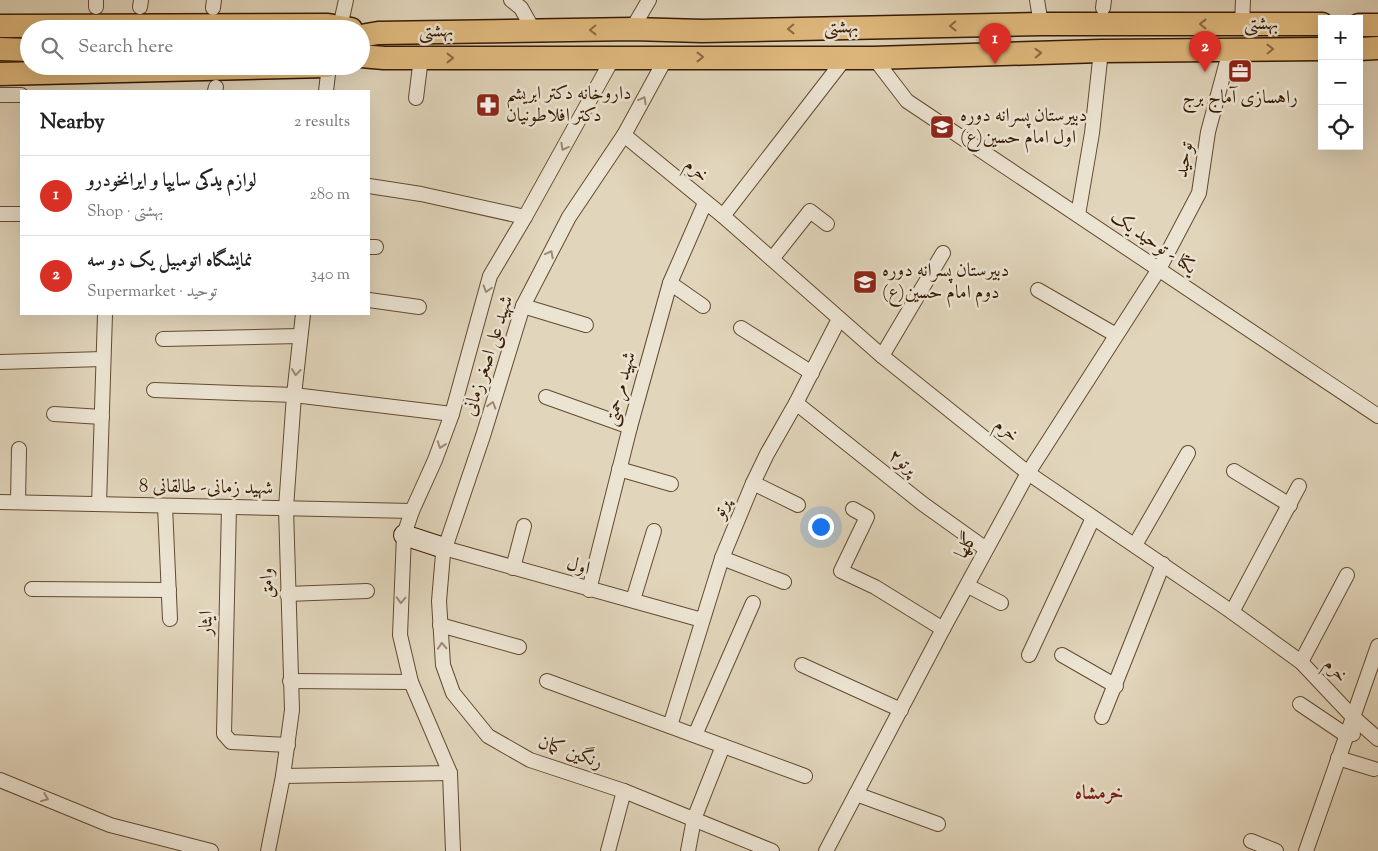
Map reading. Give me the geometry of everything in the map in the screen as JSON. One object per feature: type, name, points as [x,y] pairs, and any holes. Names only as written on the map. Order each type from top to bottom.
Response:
[{"type":"main road","name":"بهشتی","points":[[370,31],[632,29],[702,31],[1041,24],[1318,24]]},
{"type":"main road","points":[[1363,25],[1378,25]]},
{"type":"main road","name":"بهشتی","points":[[0,26],[20,26]]},
{"type":"main road","points":[[0,39],[20,39]]},
{"type":"main road","points":[[1363,48],[1378,48]]},
{"type":"main road","name":"بهشتی","points":[[370,57],[874,58],[1101,51],[1318,49]]},
{"type":"main road","points":[[0,50],[20,50]]},
{"type":"main road","points":[[370,61],[384,58]]},
{"type":"main road","points":[[1,80],[118,75]]},
{"type":"street","points":[[346,0],[354,20]]},
{"type":"street","points":[[511,0],[521,8],[534,31]]},
{"type":"street","points":[[632,29],[649,0]]},
{"type":"street","points":[[1037,0],[1041,24]]},
{"type":"street","points":[[1242,24],[1243,0]]},
{"type":"street","name":"توحید","points":[[1159,269],[1199,193],[1208,132],[1230,50]]},
{"type":"street","points":[[1078,215],[1092,133],[1101,51]]},
{"type":"street","points":[[723,216],[846,57]]},
{"type":"street","points":[[416,98],[421,58]]},
{"type":"street","points":[[453,851],[450,773],[411,682],[400,635],[404,535],[412,510],[435,460],[452,414],[490,276],[613,58]]},
{"type":"street","name":"شهید علی اصغر زمانی","points":[[454,693],[443,665],[440,625],[439,601],[444,548],[483,436],[523,306],[569,217],[624,135],[666,58]]},
{"type":"street","name":"یکتا - توحید یک","points":[[874,58],[907,101],[1378,416]]},
{"type":"street","points":[[326,90],[327,75]]},
{"type":"street","points":[[1,80],[20,94]]},
{"type":"street","name":"خرم","points":[[624,135],[705,204],[723,216],[882,356],[1028,473],[1163,564],[1302,662],[1352,716],[1374,735]]},
{"type":"street","points":[[370,186],[421,194],[525,217]]},
{"type":"street","name":"شهید مرحمتی","points":[[589,590],[630,427],[670,284],[705,204]]},
{"type":"street","points":[[772,260],[810,211],[827,224]]},
{"type":"street","points":[[0,214],[20,214]]},
{"type":"street","points":[[882,356],[943,253]]},
{"type":"street","name":"گلها","points":[[826,851],[1028,473],[1159,269]]},
{"type":"street","points":[[670,284],[703,306]]},
{"type":"street","points":[[1038,290],[1116,335]]},
{"type":"street","points":[[370,300],[419,307]]},
{"type":"street","points":[[523,306],[586,325]]},
{"type":"street","points":[[99,504],[105,315]]},
{"type":"street","name":"وامق","points":[[268,851],[283,776],[292,710],[287,594],[286,508],[294,395],[303,315]]},
{"type":"street","name":"پرتو","points":[[670,726],[722,558],[753,483],[839,319]]},
{"type":"street","points":[[741,328],[812,373]]},
{"type":"street","points":[[163,339],[300,336]]},
{"type":"street","points":[[0,362],[103,359]]},
{"type":"street","points":[[154,390],[294,395],[452,414]]},
{"type":"street","points":[[546,397],[630,427]]},
{"type":"street","name":"پرتو۲","points":[[796,403],[923,504],[986,549]]},
{"type":"street","points":[[54,414],[102,417]]},
{"type":"street","points":[[18,502],[19,449]]},
{"type":"street","points":[[1134,544],[1188,453]]},
{"type":"street","points":[[619,469],[671,484]]},
{"type":"street","points":[[1234,471],[1290,505]]},
{"type":"street","points":[[753,483],[798,506]]},
{"type":"street","points":[[1232,612],[1299,486]]},
{"type":"street","name":"شهید زمانی- طالقانی 8","points":[[0,502],[412,510]]},
{"type":"street","points":[[165,506],[170,618]]},
{"type":"street","name":"ایثار","points":[[229,507],[224,734],[227,740],[231,742],[288,745]]},
{"type":"street","points":[[853,509],[867,517],[841,571],[875,587],[943,629]]},
{"type":"street","points":[[1029,655],[1093,518]]},
{"type":"street","points":[[513,568],[524,526]]},
{"type":"street","points":[[633,600],[654,531]]},
{"type":"street","points":[[404,535],[444,548]]},
{"type":"street","name":"اول","points":[[444,548],[702,620]]},
{"type":"street","points":[[722,558],[784,582]]},
{"type":"street","points":[[1102,718],[1163,564]]},
{"type":"street","points":[[1302,662],[1347,575]]},
{"type":"street","points":[[968,586],[1001,603]]},
{"type":"street","points":[[32,588],[170,590]]},
{"type":"street","points":[[287,594],[367,591]]},
{"type":"street","points":[[695,735],[753,603]]},
{"type":"street","points":[[440,625],[519,647]]},
{"type":"street","points":[[1306,851],[1378,646]]},
{"type":"street","points":[[1062,655],[1116,686]]},
{"type":"street","points":[[802,665],[901,710]]},
{"type":"street","points":[[290,681],[411,682]]},
{"type":"street","points":[[547,681],[805,776]]},
{"type":"street","name":"رنگین کمان","points":[[454,693],[488,736],[530,760],[624,791],[772,851]]},
{"type":"street","points":[[1300,704],[1346,735],[1374,735]]},
{"type":"street","points":[[688,851],[694,819],[723,746]]},
{"type":"street","points":[[1338,758],[1374,769]]},
{"type":"street","points":[[283,776],[450,773]]},
{"type":"street","points":[[0,780],[110,825],[211,851]]},
{"type":"street","points":[[608,851],[624,791]]},
{"type":"street","points":[[856,794],[938,824]]},
{"type":"street","points":[[1251,841],[1276,851]]},
{"type":"place","name":"لوازم یدکی سایپا و ایرانخودرو","points":[[995,64]]},
{"type":"place","name":"راهسازی آماج برج","points":[[1240,71]]},
{"type":"place","name":"نمایشگاه اتومبیل یک دو سه","points":[[1205,72]]},
{"type":"place","name":"داروخانه دکتر ابریشم دکتر افلاطونیان","points":[[488,105]]},
{"type":"place","name":"دبیرستان پسرانه دوره اول امام حسین(ع)","points":[[942,127]]},
{"type":"place","name":"دبیرستان پسرانه دوره دوم امام حسین(ع)","points":[[865,282]]},
{"type":"district","name":"خرمشاه","points":[[1099,794]]}]
